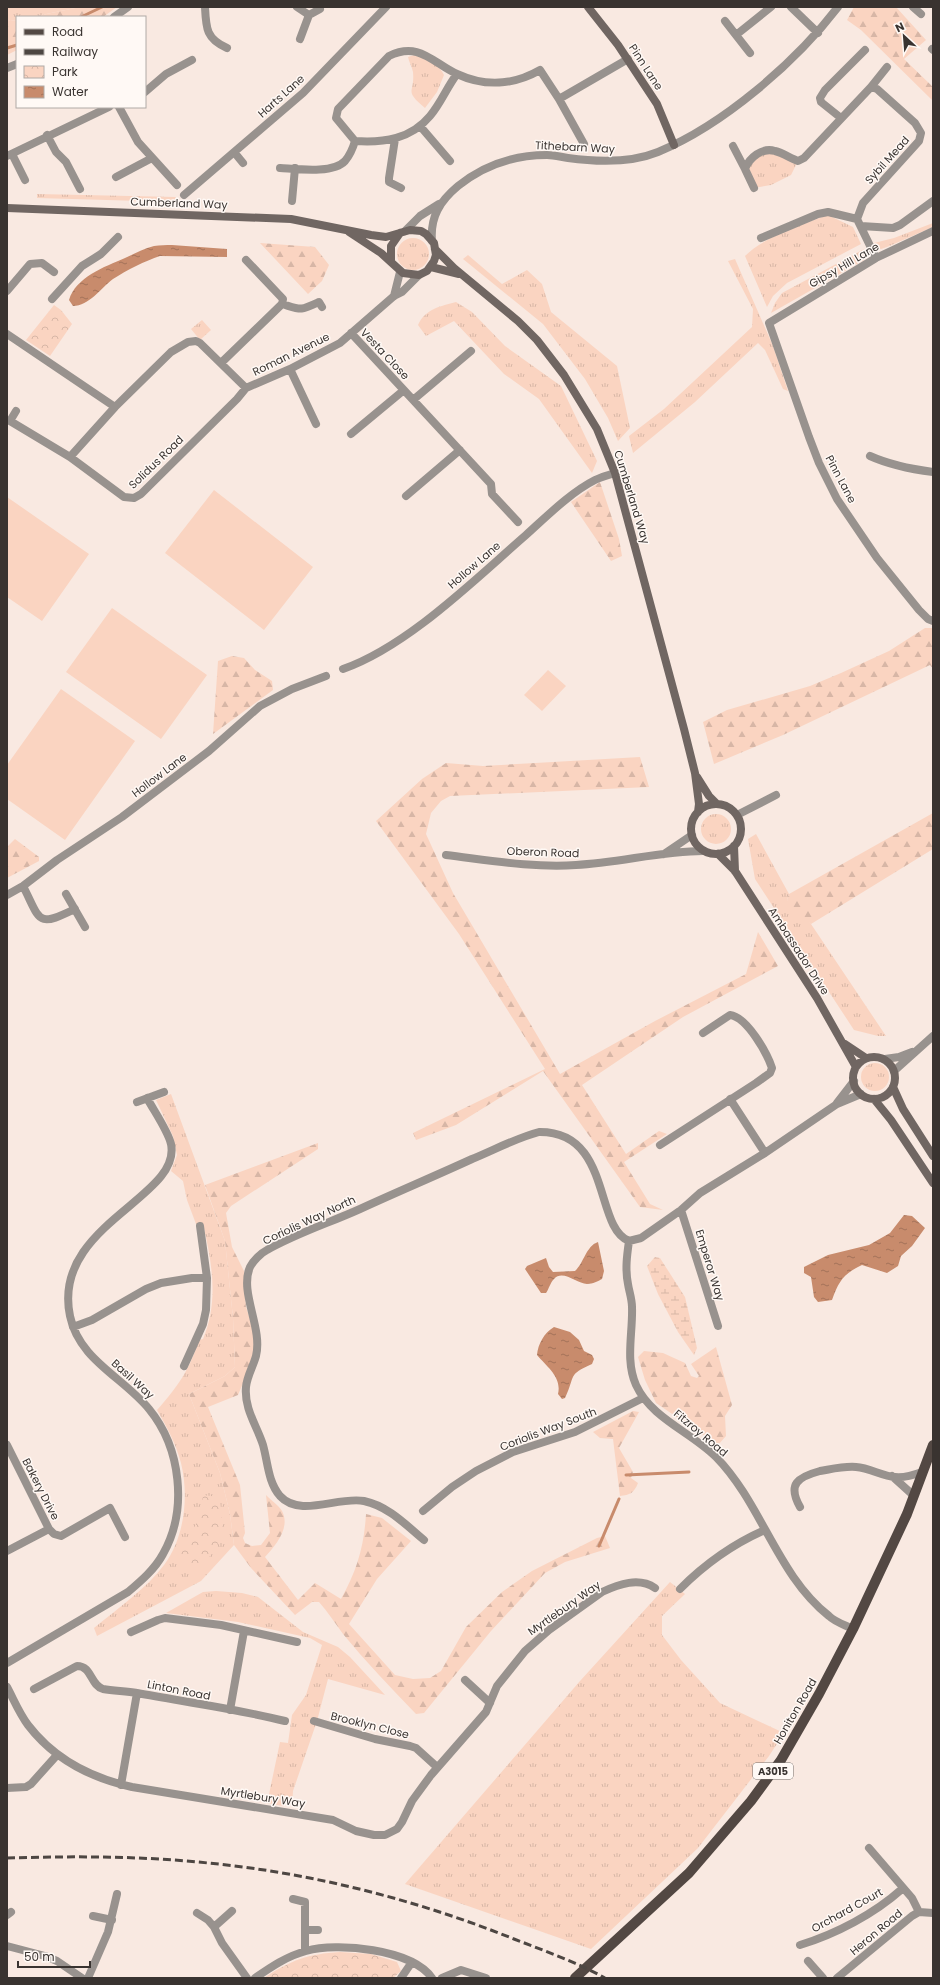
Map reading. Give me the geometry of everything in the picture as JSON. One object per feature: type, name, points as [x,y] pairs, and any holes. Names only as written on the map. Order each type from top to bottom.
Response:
[{"type":"main road","name":"Pinn Lane","points":[[588,7],[628,59],[657,104],[674,145]]},
{"type":"main road","name":"Cumberland Way","points":[[7,208],[290,219],[308,221],[349,232],[386,237],[402,232],[416,230],[421,231],[432,241],[435,249],[462,275],[481,288],[537,340],[564,375],[590,415],[615,473],[695,773],[699,804],[698,812]]},
{"type":"main road","name":"Cumberland Way","points":[[349,232],[391,261],[400,272]]},
{"type":"main road","points":[[391,261],[391,246],[402,232]]},
{"type":"main road","points":[[400,272],[409,275],[419,275],[430,267],[436,255],[435,249]]},
{"type":"main road","name":"Cumberland Way","points":[[430,267],[462,275]]},
{"type":"main road","name":"Cumberland Way","points":[[695,773],[709,796],[717,804]]},
{"type":"main road","points":[[734,846],[724,853],[718,854],[704,851],[694,841],[692,835],[691,824],[698,812],[710,805],[717,804],[726,806],[737,815],[740,833],[734,846],[735,871]]},
{"type":"main road","name":"Ambassador Drive","points":[[718,854],[735,871],[817,998],[856,1067]]},
{"type":"main road","name":"Ambassador Drive","points":[[844,1044],[866,1058]]},
{"type":"main road","points":[[874,1099],[885,1096],[893,1088],[895,1079],[894,1070],[885,1059],[876,1057],[866,1058],[856,1067],[854,1081],[861,1094],[874,1099],[933,1182]]},
{"type":"main road","points":[[893,1088],[903,1108],[933,1156]]},
{"type":"main road","name":"Honiton Road","points":[[575,1978],[689,1874],[751,1800],[781,1760],[819,1694],[853,1628],[907,1514],[933,1445]]},
{"type":"street","points":[[115,16],[128,7]]},
{"type":"street","points":[[205,7],[206,26],[209,34],[217,44],[227,48]]},
{"type":"street","points":[[297,7],[309,15]]},
{"type":"street","name":"Harts Lane","points":[[184,195],[303,93],[386,7]]},
{"type":"street","points":[[790,7],[818,33]]},
{"type":"street","name":"Tithebarn Way","points":[[402,232],[420,216],[439,204],[467,179],[488,167],[507,160],[549,155],[599,161],[620,160],[647,156],[674,145],[705,129],[795,56],[818,33],[838,7]]},
{"type":"street","points":[[912,7],[921,14]]},
{"type":"street","points":[[736,35],[767,8]]},
{"type":"street","points":[[300,39],[309,15],[320,9]]},
{"type":"street","points":[[725,21],[750,53]]},
{"type":"street","points":[[841,118],[821,102],[820,98],[825,90],[865,50]]},
{"type":"street","points":[[457,74],[430,115],[420,126],[395,139],[376,142],[355,141],[336,118],[338,109],[390,56],[396,53],[422,52],[457,74],[481,82],[498,83],[517,80],[540,70],[559,99],[584,144]]},
{"type":"street","points":[[559,99],[628,59]]},
{"type":"street","points":[[146,91],[166,74],[192,60]]},
{"type":"street","points":[[745,168],[749,159],[765,151],[774,150],[798,161],[804,158],[871,87],[887,67]]},
{"type":"street","name":"Sybil Mead","points":[[857,219],[863,203],[919,141],[921,133],[916,123],[877,89],[871,87]]},
{"type":"street","points":[[25,180],[10,155],[47,135],[77,123],[107,108]]},
{"type":"street","points":[[119,108],[138,142],[177,185]]},
{"type":"street","points":[[420,126],[450,161]]},
{"type":"street","points":[[47,135],[56,152],[66,162],[80,189]]},
{"type":"street","points":[[395,139],[389,182],[401,188]]},
{"type":"street","points":[[280,168],[320,169],[338,166],[348,157],[355,141]]},
{"type":"street","points":[[733,146],[754,188]]},
{"type":"street","points":[[234,152],[243,163]]},
{"type":"street","points":[[116,177],[152,158]]},
{"type":"street","points":[[292,201],[295,168]]},
{"type":"street","points":[[861,226],[892,228],[900,225],[933,201]]},
{"type":"street","points":[[432,241],[433,222],[439,204]]},
{"type":"street","points":[[761,238],[818,214],[828,212],[857,219],[876,258]]},
{"type":"street","name":"Gipsy Hill Lane","points":[[769,323],[876,258],[933,231]]},
{"type":"street","points":[[52,299],[82,266],[101,254],[118,237]]},
{"type":"street","points":[[222,363],[282,304],[283,299],[246,260]]},
{"type":"street","points":[[7,291],[30,264],[42,263],[54,272]]},
{"type":"street","points":[[394,296],[400,272]]},
{"type":"street","name":"Roman Avenue","points":[[115,407],[171,352],[188,342],[196,340],[222,363],[246,388],[290,369],[334,346],[394,296],[402,292],[419,275]]},
{"type":"street","points":[[282,304],[295,309],[302,309],[319,302],[322,307]]},
{"type":"street","name":"Pinn Lane","points":[[769,323],[808,437],[837,499],[877,558],[918,610],[928,619],[933,621]]},
{"type":"street","name":"Vesta Close","points":[[351,333],[491,484],[492,494],[518,522]]},
{"type":"street","points":[[7,334],[115,407],[70,457]]},
{"type":"street","points":[[413,400],[471,351]]},
{"type":"street","points":[[290,369],[316,424]]},
{"type":"street","name":"Solidus Road","points":[[16,411],[8,421],[70,457],[124,496],[134,498],[141,494],[237,400],[246,388]]},
{"type":"street","name":"Vesta Close","points":[[351,434],[404,390]]},
{"type":"street","points":[[406,496],[460,450]]},
{"type":"street","points":[[870,456],[886,463],[910,469],[933,472]]},
{"type":"street","name":"Hollow Lane","points":[[343,669],[374,654],[409,632],[461,592],[551,513],[586,485],[595,479],[615,473]]},
{"type":"street","name":"Hollow Lane","points":[[7,895],[23,886],[58,860],[122,817],[197,761],[260,706],[292,688],[326,676]]},
{"type":"street","points":[[737,815],[776,795]]},
{"type":"street","name":"Oberon Road","points":[[663,854],[692,835]]},
{"type":"street","name":"Oberon Road","points":[[446,855],[539,865],[576,865],[642,858],[663,854],[704,851]]},
{"type":"street","points":[[23,886],[38,914],[43,920],[55,919],[75,909]]},
{"type":"street","points":[[66,894],[85,927]]},
{"type":"street","points":[[660,1145],[770,1073],[772,1068],[770,1061],[745,1023],[736,1016],[730,1015],[703,1033]]},
{"type":"street","points":[[894,1070],[933,1036]]},
{"type":"street","points":[[885,1059],[899,1057],[915,1051]]},
{"type":"street","points":[[837,1104],[854,1081]]},
{"type":"street","points":[[137,1102],[164,1092]]},
{"type":"street","points":[[629,1242],[641,1238],[681,1210],[700,1193],[765,1153],[837,1104],[861,1094]]},
{"type":"street","name":"Basil Way","points":[[7,1663],[128,1592],[144,1579],[162,1555],[171,1539],[178,1501],[175,1467],[161,1429],[149,1409],[85,1349],[73,1327],[67,1303],[70,1277],[78,1260],[94,1237],[160,1177],[169,1159],[171,1143],[147,1098]]},
{"type":"street","points":[[730,1099],[765,1153]]},
{"type":"street","name":"Coriolis Way North","points":[[424,1540],[395,1516],[373,1504],[355,1500],[345,1500],[309,1506],[298,1505],[286,1501],[275,1489],[270,1476],[263,1446],[252,1420],[246,1398],[248,1380],[256,1357],[258,1344],[247,1289],[249,1268],[266,1251],[294,1237],[426,1178],[539,1132],[549,1132],[562,1136],[571,1141],[584,1154],[594,1170],[618,1235],[629,1242]]},
{"type":"street","name":"Emperor Way","points":[[681,1210],[718,1326]]},
{"type":"street","points":[[184,1366],[204,1324],[206,1310],[207,1278],[200,1226]]},
{"type":"street","name":"Fitzroy Road","points":[[629,1242],[627,1272],[632,1307],[630,1352],[631,1368],[636,1384],[643,1398],[656,1411],[716,1457],[739,1486],[797,1585],[830,1618],[853,1628]]},
{"type":"street","points":[[73,1327],[92,1320],[146,1289],[161,1283],[192,1278],[207,1278]]},
{"type":"street","name":"Coriolis Way South","points":[[423,1511],[452,1487],[476,1471],[513,1452],[575,1432],[643,1398]]},
{"type":"street","name":"Bakery Drive","points":[[7,1445],[10,1459],[49,1529]]},
{"type":"street","points":[[800,1507],[794,1492],[795,1485],[803,1476],[834,1468],[856,1467],[892,1476],[907,1476],[922,1472]]},
{"type":"street","points":[[892,1476],[913,1495]]},
{"type":"street","points":[[7,1551],[49,1529],[54,1534],[61,1536],[110,1508],[124,1537]]},
{"type":"street","points":[[680,1589],[704,1566],[765,1530]]},
{"type":"street","name":"Myrtlebury Way","points":[[7,1687],[15,1704],[28,1724],[57,1755],[85,1771],[121,1785],[333,1820],[356,1831],[380,1835],[388,1834],[397,1829],[412,1801],[438,1767],[486,1712],[501,1680],[525,1651],[549,1630],[613,1587],[633,1583],[644,1583],[655,1588]]},
{"type":"street","points":[[131,1632],[165,1618],[222,1626],[297,1642]]},
{"type":"street","points":[[230,1710],[244,1631]]},
{"type":"street","points":[[34,1689],[77,1666],[83,1666],[100,1687],[137,1693]]},
{"type":"street","points":[[465,1680],[490,1703]]},
{"type":"street","name":"Linton Road","points":[[121,1785],[137,1693],[285,1721]]},
{"type":"street","name":"Brooklyn Close","points":[[314,1721],[375,1740],[416,1748],[438,1767]]},
{"type":"street","points":[[7,1788],[26,1787],[31,1784],[57,1755]]},
{"type":"street","name":"Orchard Court","points":[[869,1848],[902,1889],[912,1898],[919,1912]]},
{"type":"street","name":"Orchard Court","points":[[800,1945],[816,1940],[870,1912],[890,1900],[902,1889]]},
{"type":"street","points":[[88,1978],[112,1920],[117,1894]]},
{"type":"street","points":[[293,1899],[305,1902],[305,1951]]},
{"type":"street","points":[[214,1927],[224,1921],[232,1911]]},
{"type":"street","name":"Heron Road","points":[[837,1978],[896,1928],[919,1912],[933,1913]]},
{"type":"street","points":[[197,1913],[208,1920],[214,1927],[222,1943],[247,1978]]},
{"type":"street","points":[[93,1916],[112,1920]]},
{"type":"street","points":[[305,1930],[318,1930]]},
{"type":"street","points":[[7,1946],[45,1956],[57,1961],[82,1978]]},
{"type":"street","points":[[255,1978],[286,1958],[305,1951],[334,1946],[376,1952],[412,1962],[421,1966],[432,1978]]},
{"type":"street","points":[[808,1961],[823,1978]]},
{"type":"street","points":[[401,1978],[412,1962]]},
{"type":"street","points":[[442,1978],[461,1970],[485,1978]]},
{"type":"green space","points":[[7,7],[80,7],[37,16],[16,16],[16,20],[10,21],[7,19]]},
{"type":"green space","points":[[80,7],[117,7],[104,16],[37,16]]},
{"type":"green space","points":[[854,7],[896,7],[926,40],[904,59],[933,87],[933,101],[861,30],[847,20]]},
{"type":"green space","points":[[7,19],[10,21],[16,20],[16,50],[7,55]]},
{"type":"green space","points":[[414,55],[432,62],[442,71],[444,75],[437,92],[425,108],[412,94],[413,72],[408,57]]},
{"type":"green space","points":[[765,151],[798,161],[791,175],[771,185],[754,188],[747,163]]},
{"type":"green space","points":[[37,194],[176,197],[176,202],[37,198]]},
{"type":"green space","points":[[828,215],[853,227],[861,244],[787,283],[773,296],[767,307],[745,256],[753,249],[773,237]]},
{"type":"green space","points":[[933,223],[933,227],[887,247],[881,249],[876,247],[874,243],[894,238]]},
{"type":"green space","points":[[410,238],[416,238],[426,245],[429,254],[428,260],[422,267],[416,270],[410,270],[400,263],[397,257],[397,251],[404,241]]},
{"type":"green space","points":[[260,243],[315,247],[329,265],[322,281],[308,294]]},
{"type":"green space","points":[[866,248],[868,255],[866,259],[771,313],[775,303],[782,293]]},
{"type":"green space","points":[[468,255],[502,284],[527,270],[542,284],[551,312],[617,366],[630,428],[618,441],[608,418],[585,379],[543,324],[463,259]]},
{"type":"green space","points":[[735,259],[773,346],[788,391],[783,389],[765,350],[758,343],[695,402],[633,453],[629,436],[664,409],[752,327],[753,309],[728,261]]},
{"type":"green space","points":[[456,302],[472,312],[505,346],[561,386],[597,461],[592,473],[539,399],[504,374],[454,321],[426,336],[418,325],[425,315],[434,309]]},
{"type":"green space","points":[[54,305],[61,310],[72,324],[50,356],[26,340]]},
{"type":"green space","points":[[202,320],[211,330],[200,340],[191,329]]},
{"type":"green space","points":[[600,482],[619,539],[622,556],[611,561],[571,502]]},
{"type":"green space","points":[[214,490],[313,567],[264,630],[165,553]]},
{"type":"green space","points":[[7,497],[89,554],[42,621],[7,597]]},
{"type":"green space","points":[[112,608],[207,675],[161,739],[66,672]]},
{"type":"green space","points":[[925,628],[933,628],[933,669],[930,665],[783,735],[714,764],[703,722],[727,710],[810,686],[841,673],[889,651]]},
{"type":"green space","points":[[232,656],[244,658],[255,670],[272,681],[273,690],[213,734],[218,661]]},
{"type":"green space","points":[[548,670],[566,686],[542,711],[524,695]]},
{"type":"green space","points":[[61,689],[135,741],[65,840],[7,799],[7,765]]},
{"type":"green space","points":[[640,757],[649,787],[450,796],[441,801],[431,813],[426,834],[453,893],[560,1074],[655,1021],[746,974],[758,932],[778,966],[683,1017],[582,1085],[626,1154],[659,1131],[667,1134],[624,1162],[650,1204],[663,1210],[640,1207],[543,1071],[456,1125],[416,1140],[413,1133],[545,1069],[459,934],[376,821],[422,779],[446,763],[483,766]]},
{"type":"green space","points":[[933,813],[933,849],[811,924],[792,910],[787,900],[789,894]]},
{"type":"green space","points":[[716,814],[726,819],[731,829],[726,839],[716,844],[706,839],[701,829],[706,819]]},
{"type":"green space","points":[[756,834],[789,894],[787,900],[811,924],[886,1036],[878,1036],[854,1030],[755,879],[748,839]]},
{"type":"green space","points":[[15,839],[39,857],[39,861],[7,878],[7,847]]},
{"type":"green space","points":[[875,1063],[885,1067],[889,1077],[885,1087],[875,1091],[865,1087],[861,1077],[865,1067]]},
{"type":"green space","points":[[171,1094],[225,1241],[233,1318],[235,1367],[225,1376],[189,1394],[220,1473],[230,1514],[234,1545],[201,1581],[97,1636],[94,1628],[149,1582],[164,1565],[177,1542],[181,1529],[185,1502],[185,1488],[177,1449],[157,1410],[182,1378],[199,1340],[203,1339],[211,1311],[212,1282],[209,1253],[203,1224],[196,1224],[187,1200],[183,1181],[171,1171],[177,1155],[173,1136],[156,1100]]},
{"type":"green space","points":[[318,1143],[318,1149],[231,1206],[226,1213],[232,1247],[247,1277],[245,1292],[246,1307],[255,1335],[255,1355],[238,1395],[208,1407],[240,1485],[245,1533],[243,1538],[245,1543],[252,1546],[261,1545],[270,1533],[266,1495],[282,1511],[285,1524],[281,1536],[265,1557],[298,1600],[315,1583],[341,1599],[359,1558],[364,1537],[366,1514],[382,1518],[411,1541],[377,1579],[349,1624],[395,1675],[413,1679],[430,1678],[441,1671],[466,1627],[502,1592],[532,1571],[597,1538],[605,1536],[610,1548],[565,1562],[545,1573],[491,1631],[424,1713],[416,1714],[388,1685],[343,1634],[319,1602],[312,1602],[295,1615],[251,1568],[234,1545],[230,1514],[220,1473],[189,1394],[225,1376],[235,1367],[233,1318],[225,1241],[205,1185]]},
{"type":"green space","points":[[655,1257],[660,1258],[685,1297],[697,1348],[694,1355],[678,1332],[658,1294],[647,1266]]},
{"type":"green space","points":[[716,1347],[732,1405],[725,1416],[726,1436],[718,1445],[656,1403],[645,1380],[638,1357],[644,1351],[663,1353],[685,1363],[691,1376],[697,1378],[699,1376],[691,1364]]},
{"type":"green space","points":[[633,1411],[639,1412],[619,1448],[633,1472],[631,1478],[638,1483],[631,1493],[620,1496],[613,1439],[600,1438],[593,1432]]},
{"type":"green space","points":[[203,1495],[219,1497],[222,1530],[217,1545],[197,1572],[178,1555],[200,1518]]},
{"type":"green space","points":[[670,1582],[685,1594],[662,1616],[662,1635],[681,1660],[720,1703],[784,1733],[769,1756],[698,1848],[591,1949],[405,1884],[580,1681]]},
{"type":"green space","points":[[216,1591],[242,1593],[258,1597],[303,1632],[338,1647],[350,1657],[385,1695],[328,1679],[317,1721],[293,1791],[292,1805],[287,1803],[283,1806],[261,1802],[259,1797],[268,1799],[280,1742],[288,1743],[292,1715],[306,1695],[322,1645],[310,1638],[238,1622],[166,1613],[203,1592]]},
{"type":"green space","points":[[340,1952],[371,1954],[397,1962],[401,1971],[393,1978],[264,1978],[291,1962],[318,1954]]},
{"type":"water","points":[[158,245],[227,249],[227,257],[160,256],[148,260],[124,272],[113,279],[90,300],[84,303],[73,306],[69,300],[78,285],[84,279],[100,269],[150,247]]},
{"type":"water","points":[[904,1215],[912,1216],[925,1228],[912,1246],[901,1256],[898,1266],[887,1273],[862,1265],[842,1279],[832,1300],[818,1302],[814,1297],[811,1277],[804,1273],[804,1267],[828,1255],[869,1245],[890,1233]]},
{"type":"water","points":[[598,1242],[604,1271],[602,1279],[591,1284],[583,1283],[566,1276],[558,1276],[554,1279],[546,1293],[541,1293],[525,1269],[527,1266],[546,1258],[549,1267],[553,1272],[575,1271],[591,1247]]},
{"type":"water","points":[[554,1327],[570,1332],[579,1340],[584,1351],[592,1355],[594,1359],[592,1364],[573,1376],[565,1398],[562,1399],[558,1394],[559,1388],[556,1377],[537,1355],[542,1339],[547,1332]]},
{"type":"waterway","points":[[83,16],[102,7]]},
{"type":"waterway","points":[[7,48],[16,45]]},
{"type":"waterway","points":[[626,1475],[689,1472]]},
{"type":"waterway","points":[[599,1546],[619,1499]]},
{"type":"railway","points":[[7,1858],[108,1857],[158,1859],[247,1868],[325,1881],[402,1900],[440,1912],[560,1957],[605,1978]]}]
